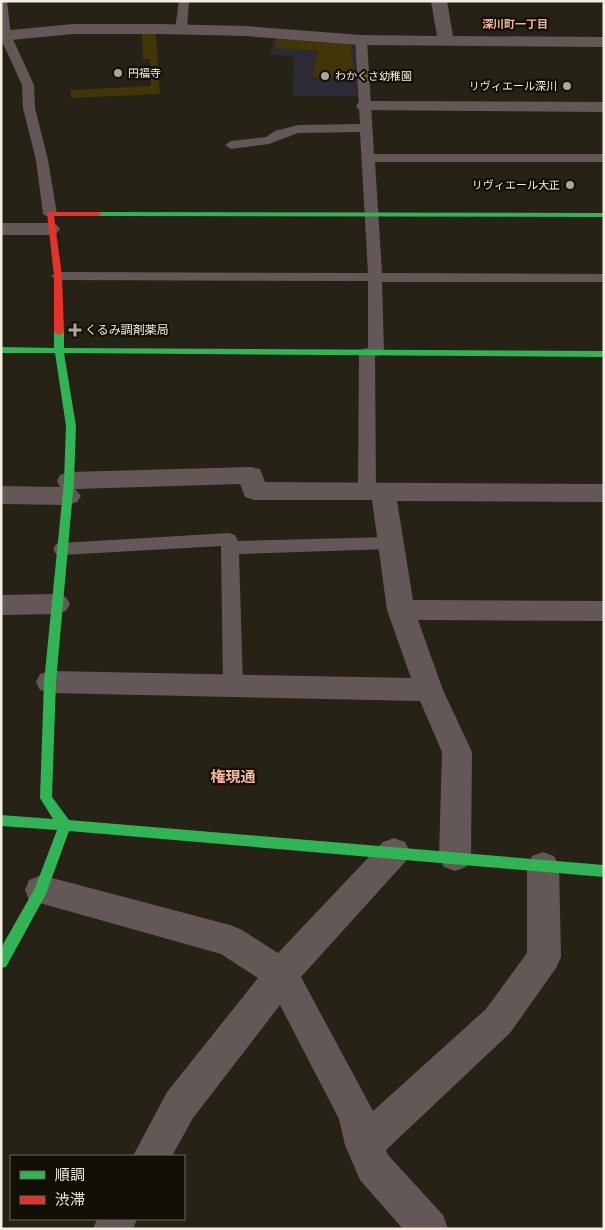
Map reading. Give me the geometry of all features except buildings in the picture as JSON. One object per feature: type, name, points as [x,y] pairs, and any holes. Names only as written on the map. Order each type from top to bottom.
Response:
[{"type":"street","points":[[439,1],[446,42]]},
{"type":"street","points":[[3,35],[73,29],[181,29],[307,35],[361,40],[604,42]]},
{"type":"street","points":[[365,106],[604,107]]},
{"type":"street","points":[[1,228],[50,221],[372,214],[604,215]]},
{"type":"street","points":[[50,221],[58,276],[59,351],[71,426],[68,488],[50,682],[46,798],[65,825]]},
{"type":"street","points":[[1,350],[604,354]]},
{"type":"street","points":[[1,495],[68,488],[251,475],[254,490],[604,493]]},
{"type":"street","points":[[375,491],[390,543],[401,610],[429,690],[457,752],[455,857]]},
{"type":"street","points":[[1,605],[56,604]]},
{"type":"street","points":[[401,610],[604,611]]},
{"type":"street","points":[[50,682],[429,690]]},
{"type":"street","points":[[1,820],[604,871]]},
{"type":"street","points":[[1,962],[41,890],[65,825]]},
{"type":"street","points":[[153,1155],[180,1104],[282,975],[394,852]]},
{"type":"street","points":[[364,1145],[498,1020],[544,957],[543,866]]},
{"type":"street","points":[[41,890],[230,941],[282,975],[355,1112],[364,1145],[373,1168],[429,1229]]},
{"type":"lane","points":[[2,1],[3,35],[28,85],[29,108],[42,160],[50,221]]},
{"type":"lane","points":[[181,29],[184,1]]},
{"type":"lane","points":[[361,40],[375,277],[371,352],[375,491]]},
{"type":"lane","points":[[230,145],[269,140],[279,134],[298,129],[366,128]]},
{"type":"lane","points":[[368,158],[604,158]]},
{"type":"lane","points":[[58,276],[604,278]]},
{"type":"lane","points":[[62,549],[229,539],[233,686]]},
{"type":"lane","points":[[230,548],[390,543]]},
{"type":"shaded area","points":[[142,33],[156,33],[160,94],[71,98],[71,90],[151,86],[150,59],[143,59]]},
{"type":"shaded area","name":"わかくさ幼稚園","points":[[275,34],[354,41],[358,96],[293,96],[294,56],[270,55]]},
{"type":"shaded area","points":[[277,37],[350,42],[354,77],[312,77],[318,51],[274,48]]},
{"type":"traffic: fast","points":[[98,214],[604,215]]},
{"type":"traffic: fast","points":[[1,962],[41,890],[65,825],[46,798],[50,682],[69,481],[71,426],[59,351],[59,332]]},
{"type":"traffic: fast","points":[[1,350],[604,354]]},
{"type":"traffic: fast","points":[[1,820],[604,871]]},
{"type":"traffic: jam","points":[[59,332],[58,276],[50,214],[98,214]]},
{"type":"place","name":"円福寺","points":[[118,73]]},
{"type":"place","name":"わかくさ幼稚園","points":[[325,76]]},
{"type":"place","name":"リヴィエール深川","points":[[567,86]]},
{"type":"place","name":"リヴィエール大正","points":[[570,185]]},
{"type":"place","name":"くるみ調剤薬局","points":[[75,330]]},
{"type":"district","name":"深川町一丁目","points":[[515,24]]},
{"type":"district","name":"権現通","points":[[233,777]]}]
